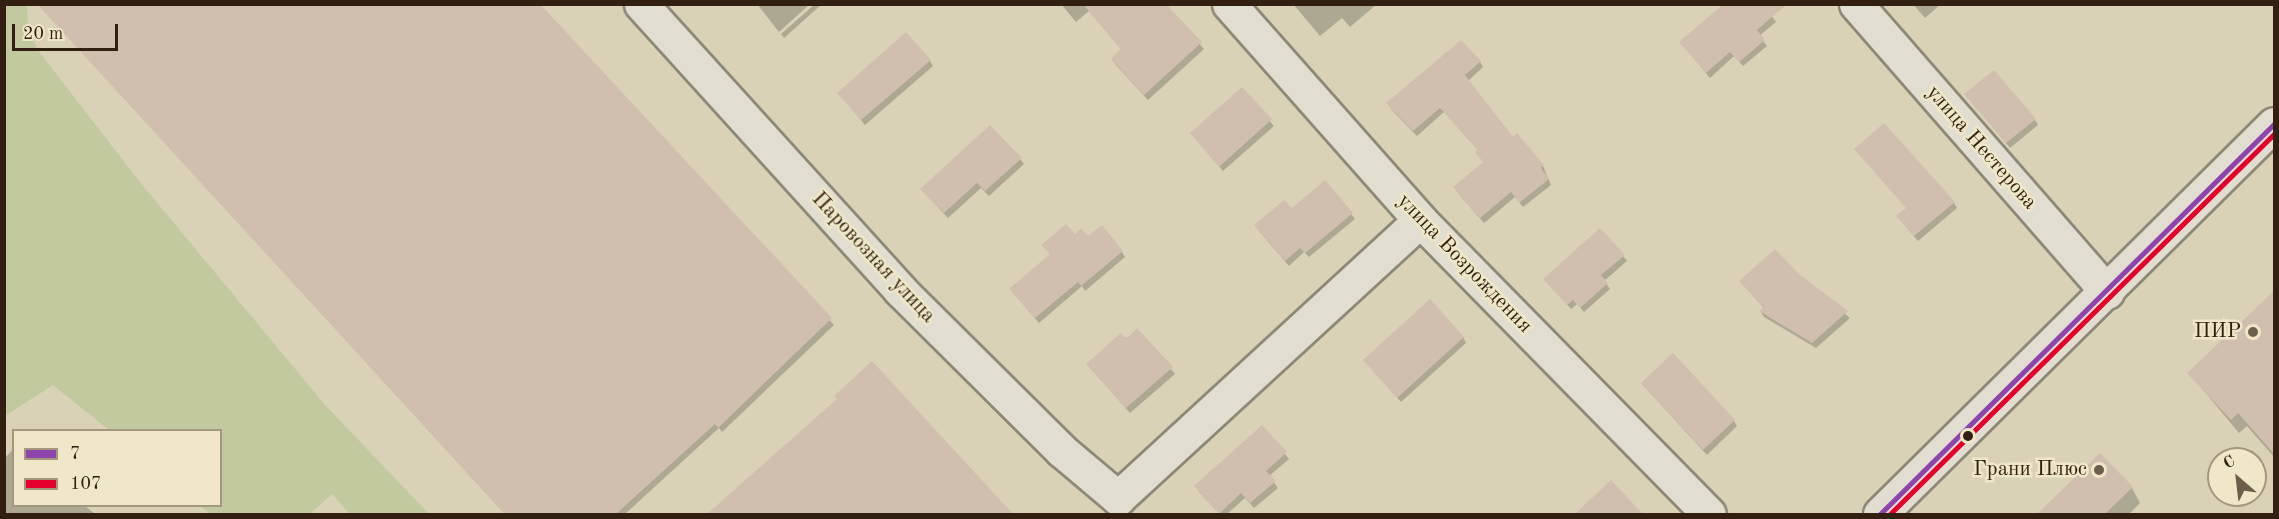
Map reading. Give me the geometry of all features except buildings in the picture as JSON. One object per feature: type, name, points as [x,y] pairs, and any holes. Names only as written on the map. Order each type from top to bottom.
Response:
[{"type":"street","name":"Паровозная улица","points":[[641,4],[900,290],[1061,450],[1118,498],[1420,220]]},
{"type":"street","name":"улица Возрождения","points":[[1229,4],[1420,220],[1709,514]]},
{"type":"street","name":"улица Нестерова","points":[[1856,4],[2107,292]]},
{"type":"street","points":[[1880,514],[2107,292],[2274,124]]},
{"type":"green space","points":[[5,4],[27,5],[28,27],[37,49],[139,181],[326,406],[429,514],[350,514],[332,494],[310,514],[211,514],[201,507],[222,507],[222,429],[108,429],[53,385],[5,416]]},
{"type":"transit line","name":"7","points":[[1880,514],[2274,124]]},
{"type":"transit line","name":"107","points":[[1890,514],[2274,134]]},
{"type":"place","name":"ПИР","points":[[2253,332]]},
{"type":"place","name":"Грани Плюс","points":[[2099,470]]}]
